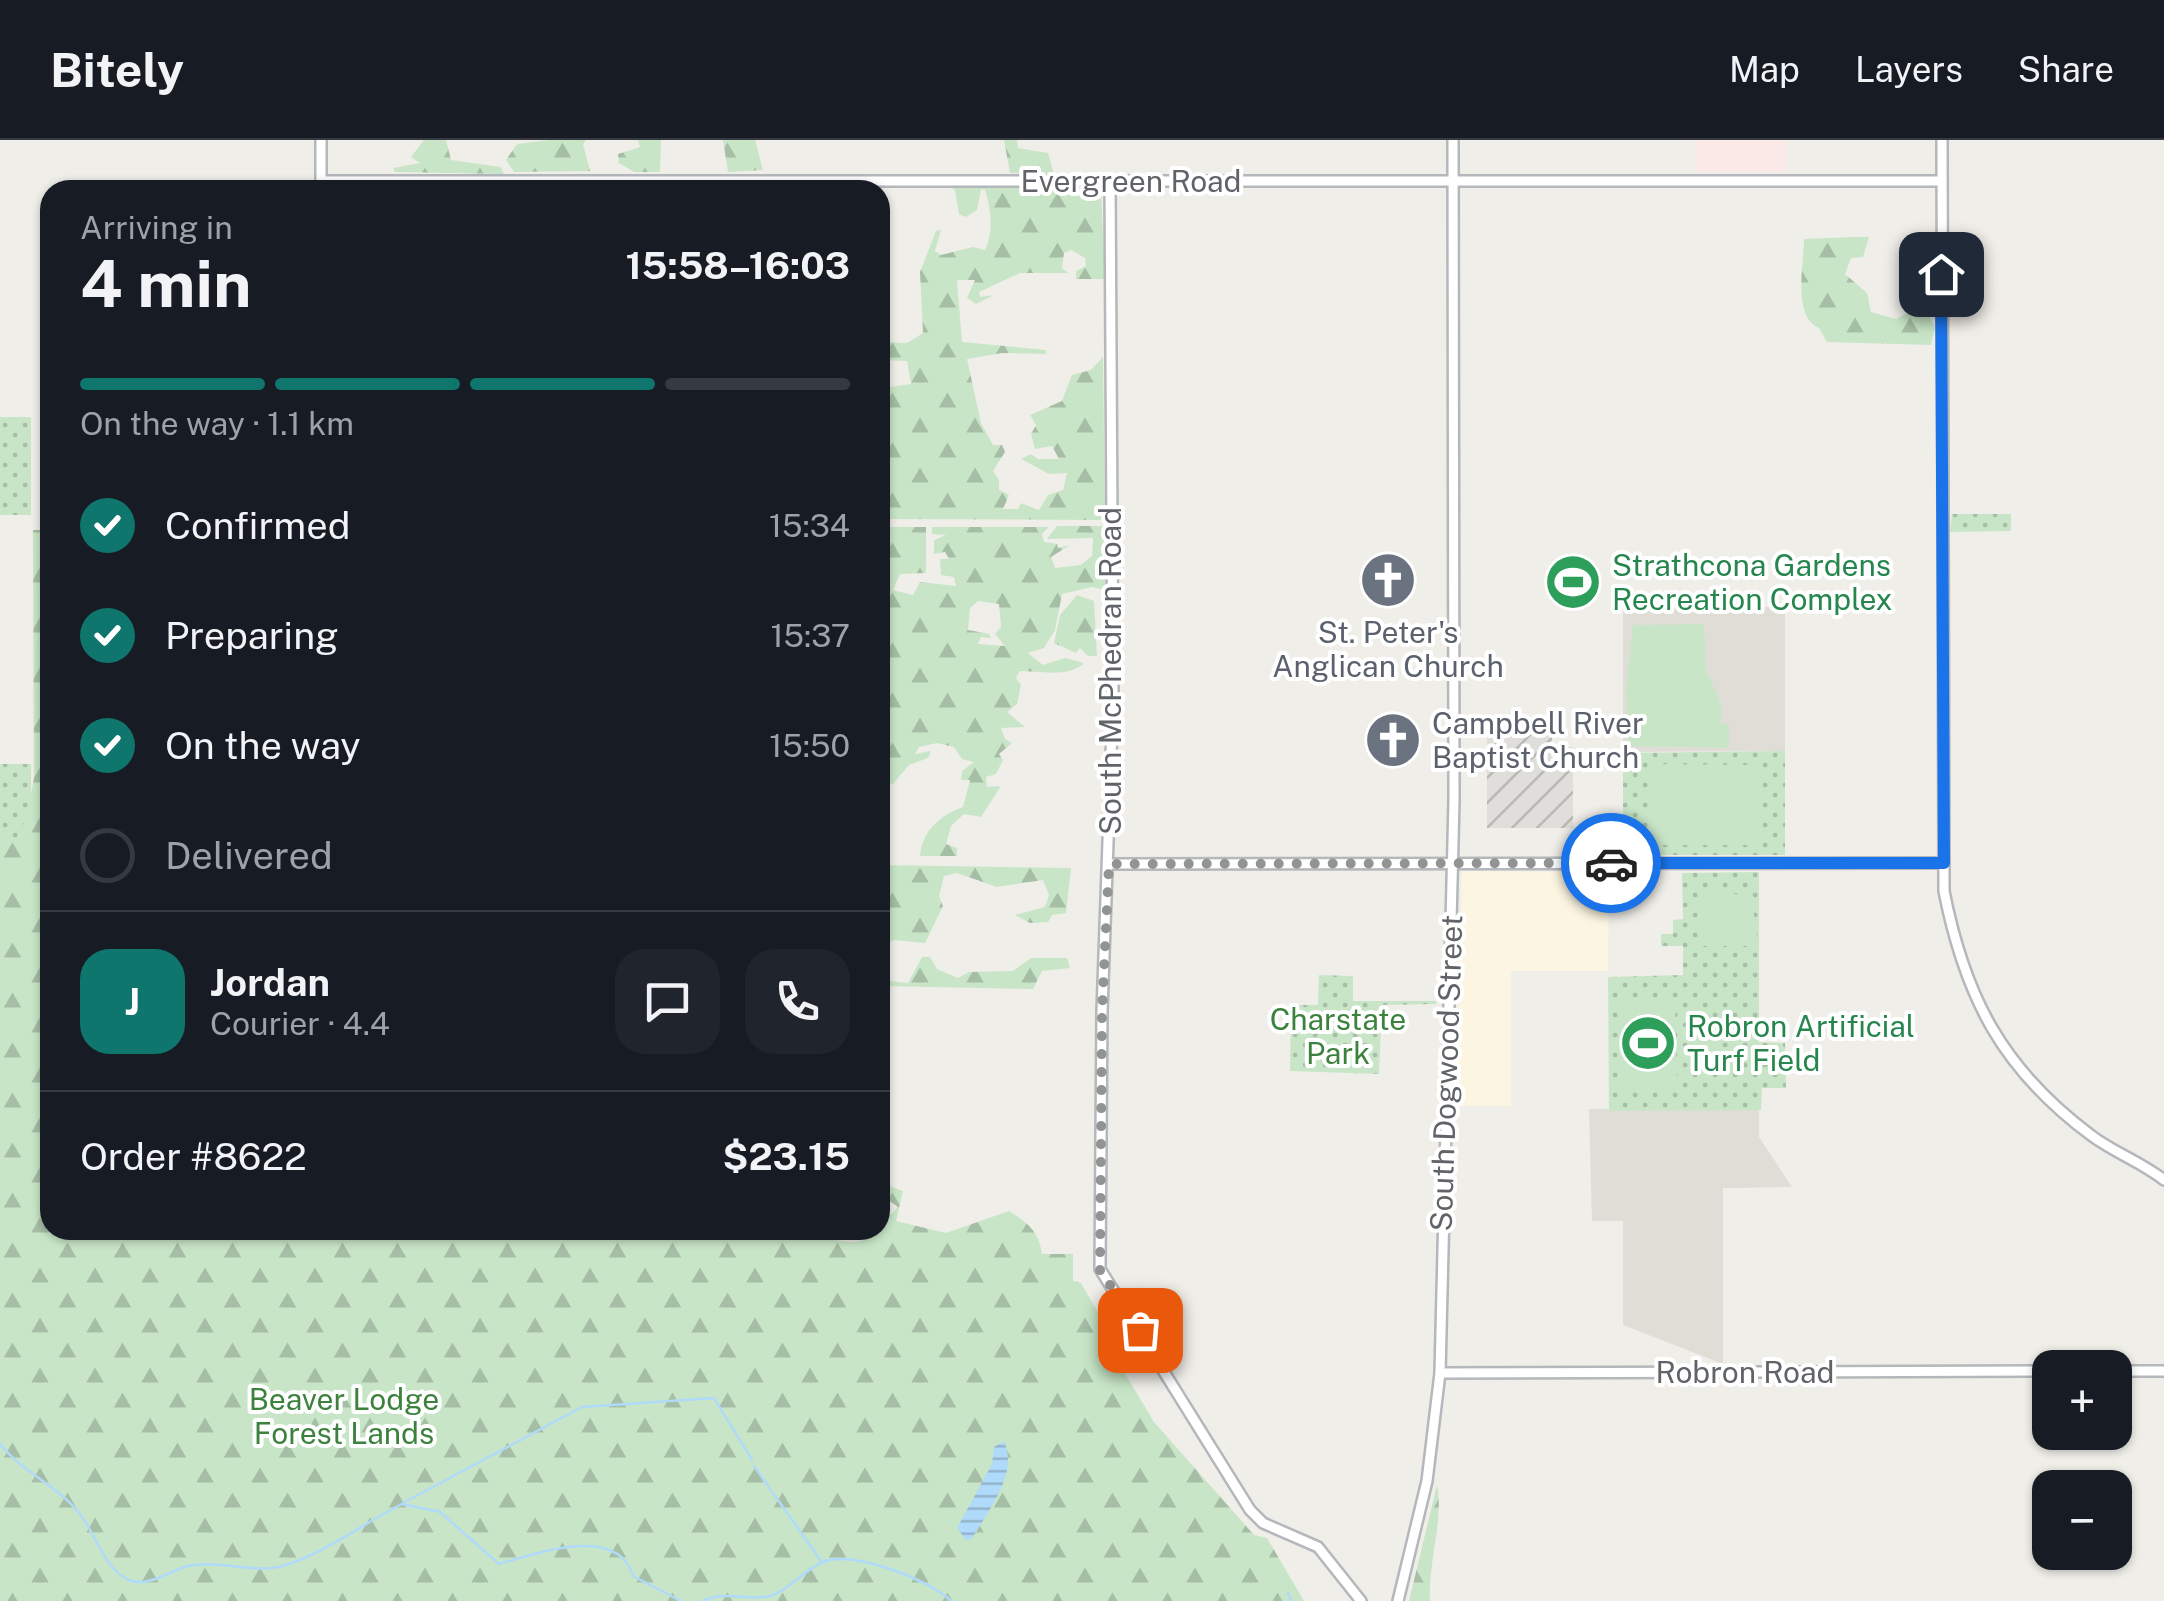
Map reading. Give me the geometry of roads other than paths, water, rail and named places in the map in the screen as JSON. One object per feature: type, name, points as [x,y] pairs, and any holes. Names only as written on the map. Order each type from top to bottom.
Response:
[{"type":"street","name":"Evergreen Road","points":[[321,140],[321,180]]},
{"type":"street","name":"South Dogwood Street","points":[[1398,1601],[1427,1481],[1440,1373],[1453,863],[1453,140]]},
{"type":"street","points":[[1942,140],[1944,891],[1963,973],[1978,1007],[2020,1072],[2052,1105],[2097,1140],[2140,1162],[2164,1180]]},
{"type":"street","name":"Evergreen Road","points":[[890,181],[1940,181]]},
{"type":"street","name":"South McPhedran Road","points":[[1110,181],[1113,700],[1102,1012],[1100,1270],[1250,1510],[1263,1523],[1318,1547],[1360,1601]]},
{"type":"street","points":[[1109,864],[1944,863]]},
{"type":"street","name":"Robron Road","points":[[1440,1373],[2032,1371]]},
{"type":"street","points":[[2132,1371],[2164,1371]]},
{"type":"water","points":[[1004,1441],[1008,1453],[1005,1479],[972,1539],[966,1540],[957,1528],[992,1464],[994,1447]]},
{"type":"waterway","points":[[403,1503],[582,1407],[714,1398],[752,1460]]},
{"type":"waterway","points":[[0,1444],[71,1504],[113,1568],[136,1582],[198,1564],[262,1569],[287,1565],[402,1504],[440,1512],[499,1564],[574,1546],[611,1550],[624,1560],[633,1576],[681,1601]]},
{"type":"waterway","points":[[754,1466],[821,1561]]},
{"type":"waterway","points":[[703,1601],[719,1596],[771,1596],[816,1565],[836,1559],[890,1569],[926,1584],[951,1601]]},
{"type":"waterway","points":[[1288,1593],[1291,1601]]},
{"type":"place","name":"St. Peter's Anglican Church","points":[[1388,580]]},
{"type":"place","name":"Strathcona Gardens Recreation Complex","points":[[1573,582]]},
{"type":"place","name":"Campbell River Baptist Church","points":[[1393,740]]},
{"type":"place","name":"Robron Artificial Turf Field","points":[[1648,1043]]},
{"type":"park label","name":"Charstate Park","points":[[1338,1036]]},
{"type":"park label","name":"Beaver Lodge Forest Lands","points":[[344,1416]]}]
